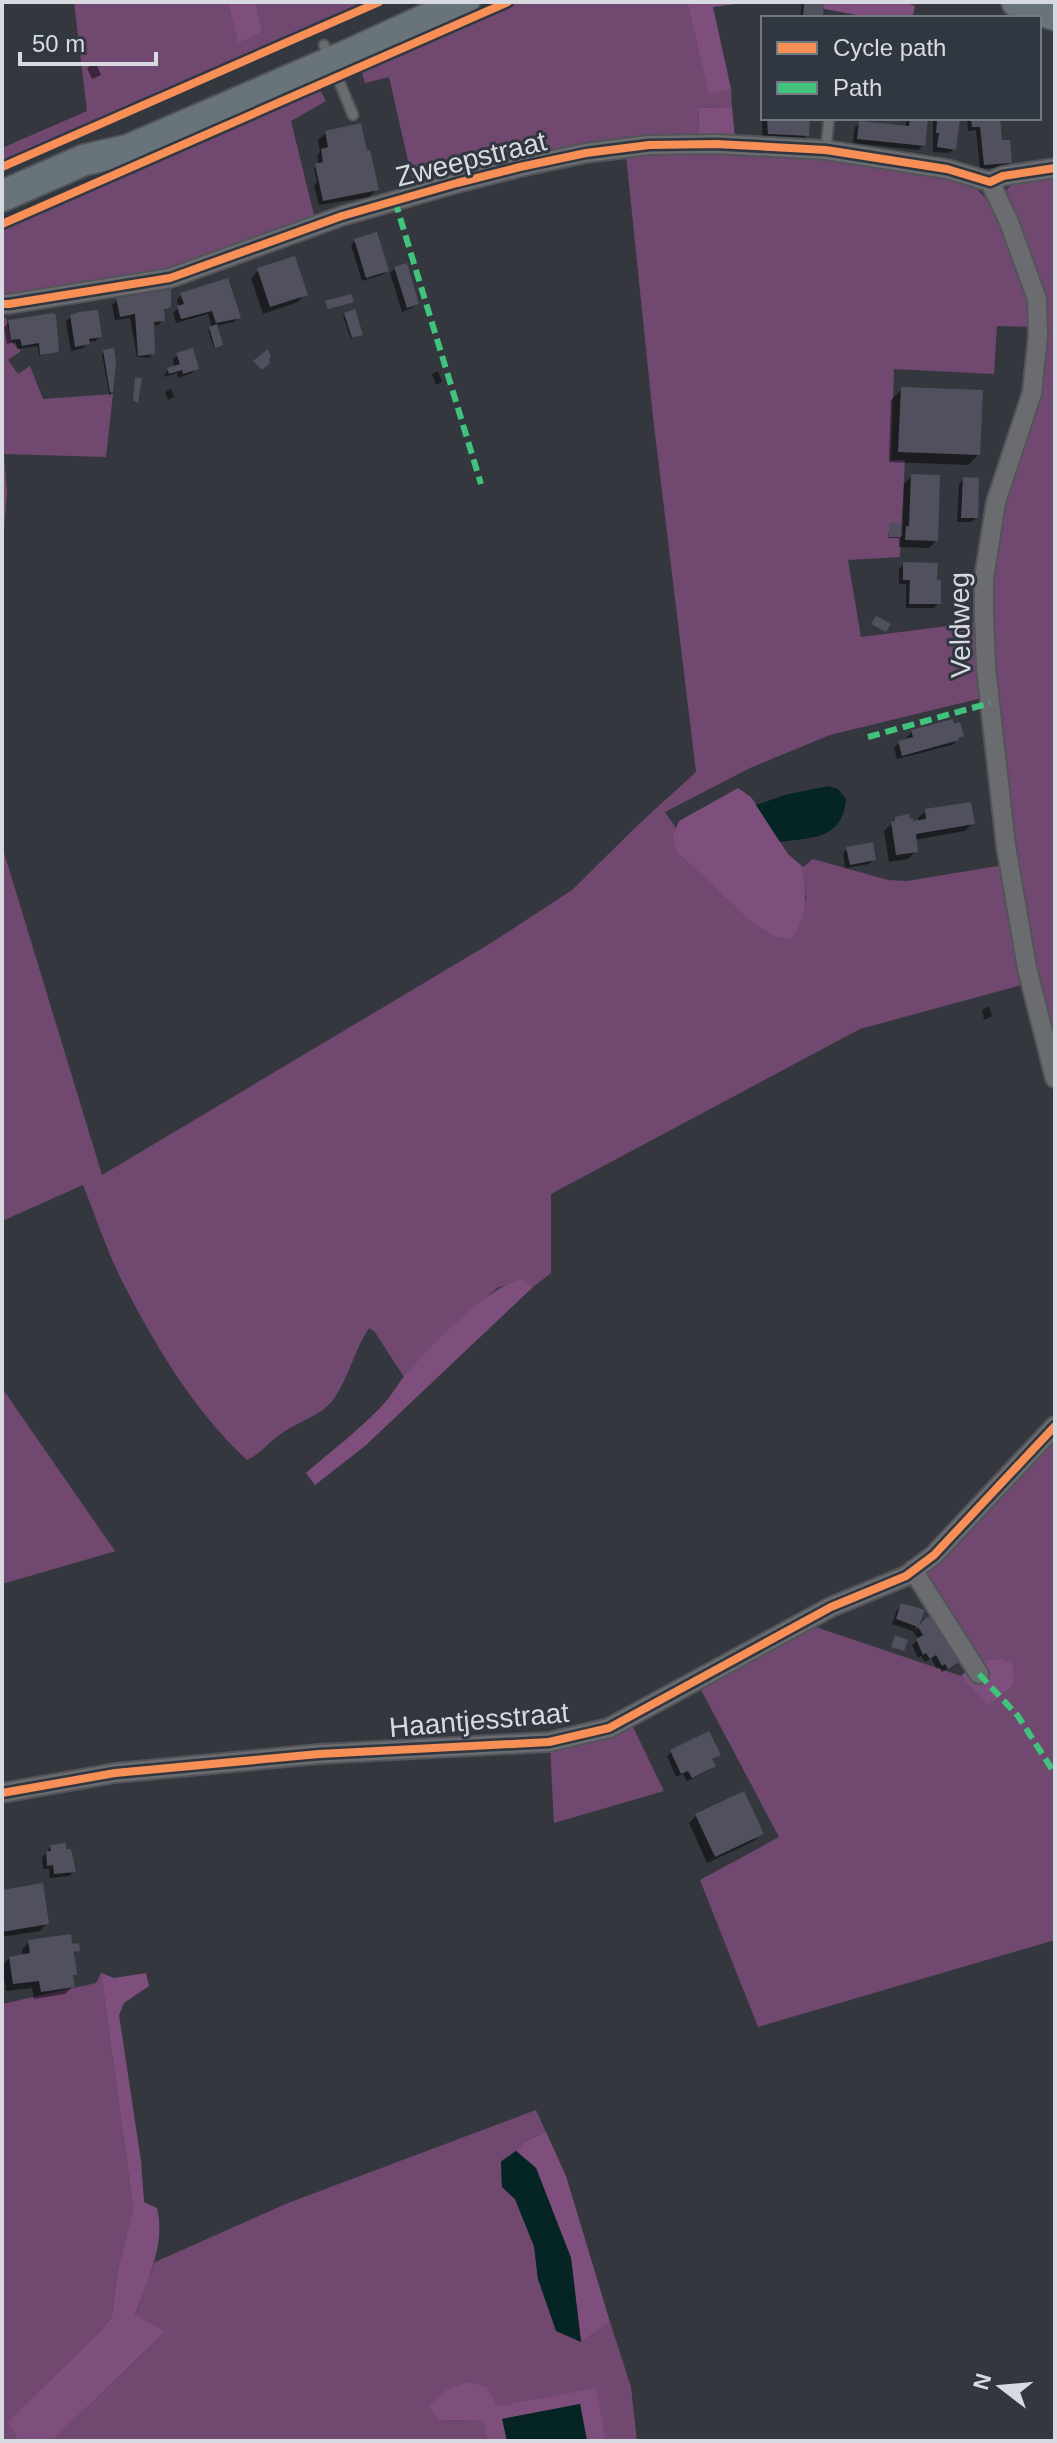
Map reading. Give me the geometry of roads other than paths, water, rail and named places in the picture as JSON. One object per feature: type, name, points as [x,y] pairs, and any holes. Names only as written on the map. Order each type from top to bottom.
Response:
[{"type":"main road","points":[[2,196],[84,160],[119,135],[328,53],[430,6],[464,2]]},
{"type":"main road","points":[[1017,2],[1055,15]]},
{"type":"street","name":"Zweepstraat","points":[[2,304],[170,278],[342,216],[507,170],[586,153],[649,145],[716,144],[826,150],[947,169],[990,182]]},
{"type":"street","points":[[990,182],[1003,176],[1055,168]]},
{"type":"street","name":"Veldweg","points":[[990,182],[1009,222],[1037,299],[1038,336],[1032,393],[996,502],[984,578],[986,668],[1006,846],[1027,968],[1055,1078]]},
{"type":"street","name":"Haantjesstraat","points":[[2,1793],[131,1772],[319,1754],[549,1742],[609,1728],[831,1607],[906,1576],[943,1546],[1055,1426]]},
{"type":"street","points":[[913,1570],[979,1674]]},
{"type":"lane","points":[[328,53],[353,115]]},
{"type":"lane","points":[[826,150],[829,120]]}]
